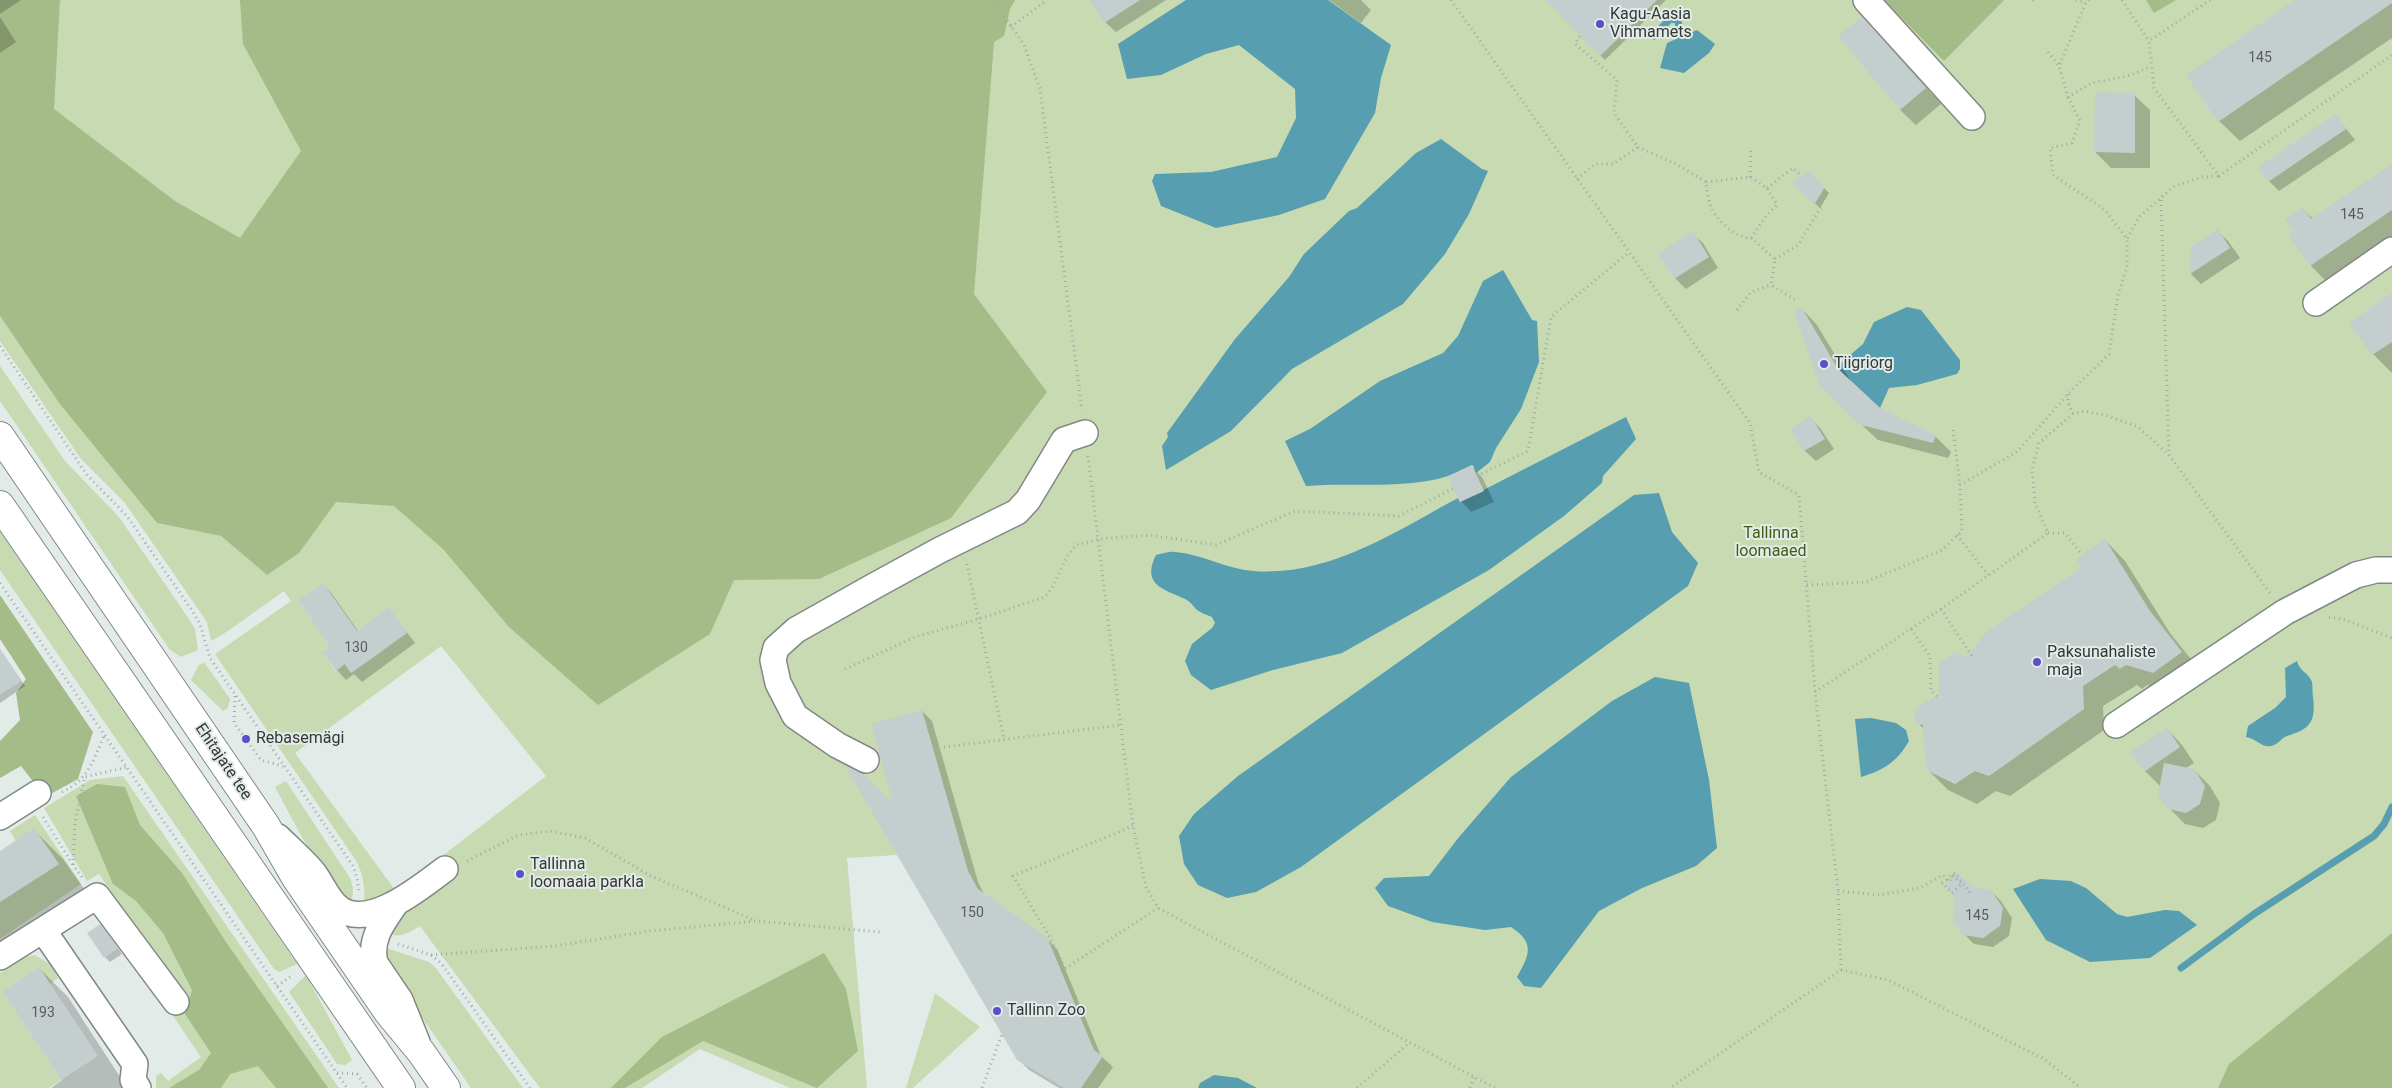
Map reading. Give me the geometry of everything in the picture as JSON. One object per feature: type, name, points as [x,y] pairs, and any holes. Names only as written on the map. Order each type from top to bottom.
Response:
[{"type":"main road","name":"Ehitajate tee","points":[[0,436],[266,826],[296,878],[388,1012],[421,1052],[446,1088]]},
{"type":"main road","points":[[0,505],[400,1088]]},
{"type":"street","points":[[1866,0],[1972,117]]},
{"type":"street","points":[[2316,303],[2392,250]]},
{"type":"street","points":[[866,760],[837,745],[795,716],[778,683],[772,660],[776,648],[796,630],[940,550],[962,541],[1017,512],[1028,500],[1064,440],[1085,433]]},
{"type":"street","points":[[2116,725],[2285,612],[2356,575],[2376,570],[2392,570]]},
{"type":"street","points":[[0,817],[38,793]]},
{"type":"street","points":[[266,826],[313,872],[338,908],[347,913],[369,914],[396,903],[445,869]]},
{"type":"street","points":[[0,957],[97,896],[176,1002]]},
{"type":"street","points":[[396,903],[375,938],[374,956],[376,963],[400,1000],[421,1052]]},
{"type":"street","points":[[43,930],[135,1064],[132,1080],[138,1088]]},
{"type":"path","points":[[993,0],[1024,45],[1040,89],[1099,539],[1133,826],[1146,887],[1158,908],[1495,1088]]},
{"type":"path","points":[[1011,27],[1047,0]]},
{"type":"path","points":[[1451,0],[1750,423],[1759,472],[1799,494],[1816,692],[1838,891],[1841,970]]},
{"type":"path","points":[[2059,66],[2088,1],[2076,0]]},
{"type":"path","points":[[2122,0],[2149,41],[2154,88],[2219,176]]},
{"type":"path","points":[[2149,41],[2210,0]]},
{"type":"path","points":[[1580,36],[1575,44],[1617,80],[1614,113],[1638,147],[1676,164],[1706,182],[1750,177],[1767,188],[1777,205],[1752,238]]},
{"type":"path","points":[[2048,52],[2059,66],[2068,96],[2080,121],[2072,143],[2050,148],[2053,175],[2105,210],[2127,239]]},
{"type":"path","points":[[1960,485],[2018,451],[2068,394],[2109,354],[2118,295],[2126,266],[2127,239],[2139,217],[2173,188],[2202,177],[2219,176],[2392,55]]},
{"type":"path","points":[[2068,96],[2092,83],[2131,75],[2152,66]]},
{"type":"path","points":[[1577,179],[1595,164],[1613,164],[1638,147]]},
{"type":"path","points":[[1750,177],[1752,151]]},
{"type":"path","points":[[1767,188],[1793,168],[1801,176]]},
{"type":"path","points":[[1706,182],[1710,205],[1717,217],[1732,231],[1746,238],[1752,238],[1775,259]]},
{"type":"path","points":[[1771,284],[1775,259],[1798,245],[1821,208],[1820,196]]},
{"type":"path","points":[[2161,200],[2169,455]]},
{"type":"path","points":[[1477,476],[1528,451],[1551,317],[1629,252]]},
{"type":"path","points":[[1771,284],[1797,301]]},
{"type":"path","points":[[1737,310],[1751,292],[1771,284]]},
{"type":"path","points":[[0,346],[87,475],[127,516],[191,609],[200,624],[210,658],[353,866],[359,886],[358,900]]},
{"type":"path","points":[[2068,394],[2068,403],[2073,414]]},
{"type":"path","points":[[2048,534],[2035,503],[2032,470],[2039,443],[2073,414],[2085,411],[2108,416],[2138,427],[2169,455],[2285,612]]},
{"type":"path","points":[[1807,585],[1866,582],[1942,550],[1962,531],[1960,485],[1953,430]]},
{"type":"path","points":[[845,669],[915,637],[979,619],[1044,597],[1053,586],[1068,555],[1076,545],[1099,539],[1149,535],[1216,545],[1296,512],[1399,516],[1454,488]]},
{"type":"path","points":[[1816,692],[1941,609],[2048,534],[2066,533],[2082,555]]},
{"type":"path","points":[[1958,535],[1988,576]]},
{"type":"path","points":[[962,541],[1004,739]]},
{"type":"path","points":[[0,583],[347,1088]]},
{"type":"path","points":[[1941,609],[1972,656]]},
{"type":"path","points":[[2322,616],[2346,620],[2392,638]]},
{"type":"path","points":[[1911,629],[1930,656],[1931,691],[1939,698]]},
{"type":"path","points":[[236,695],[234,723],[261,760],[284,766]]},
{"type":"path","points":[[944,746],[1121,725]]},
{"type":"path","points":[[73,865],[75,822],[85,777],[105,735]]},
{"type":"path","points":[[97,896],[73,865],[43,819],[38,793],[58,794],[75,786],[85,777],[127,767]]},
{"type":"path","points":[[1133,826],[1014,876],[1049,936],[1063,969],[1158,908]]},
{"type":"path","points":[[445,869],[477,856],[519,835],[550,830],[585,838],[651,876],[756,921]]},
{"type":"path","points":[[1947,881],[1953,876],[1962,884],[1952,893],[1942,883],[1947,881],[1954,873],[1971,894]]},
{"type":"path","points":[[1838,891],[1878,895],[1920,888],[1943,875],[1952,885]]},
{"type":"path","points":[[390,942],[431,955],[555,946],[650,931],[756,921],[880,932]]},
{"type":"path","points":[[431,955],[441,964],[530,1088]]},
{"type":"path","points":[[277,986],[302,969]]},
{"type":"path","points":[[1670,1088],[1841,970],[1888,980],[2044,1059],[2081,1088]]},
{"type":"path","points":[[982,1088],[1002,1034]]},
{"type":"path","points":[[1357,1088],[1409,1043]]},
{"type":"path","points":[[336,1072],[357,1074],[367,1088]]},
{"type":"path","points":[[1470,1088],[1474,1077]]},
{"type":"green space","points":[[0,0],[60,0],[54,109],[175,201],[240,238],[301,151],[243,44],[240,0],[1015,0],[1010,9],[1004,36],[994,42],[974,294],[1047,392],[951,518],[819,579],[734,580],[710,634],[598,705],[509,627],[443,549],[394,506],[336,502],[299,553],[267,575],[221,536],[157,523],[59,403],[0,316]]},
{"type":"green space","name":"Tallinna loomaaed","points":[[60,0],[2392,0],[2392,1088],[1064,1088],[897,855],[847,858],[867,1088],[790,1088],[700,1049],[642,1088],[540,1088],[420,926],[402,935],[388,934],[390,924],[453,880],[437,860],[546,776],[441,646],[295,753],[395,890],[364,905],[363,881],[355,859],[215,654],[291,601],[284,591],[211,641],[207,622],[125,503],[81,459],[0,341],[0,316],[59,403],[157,523],[221,536],[267,575],[13,95],[56,58]],"holes":[[[323,583],[338,604],[313,622],[298,600]],[[367,625],[384,650],[351,673],[345,664],[335,671],[323,652],[335,643],[337,646]]]},
{"type":"green space","points":[[1884,0],[2004,0],[1944,61]]},
{"type":"green space","points":[[2146,0],[2176,0],[2154,13]]},
{"type":"green space","points":[[0,366],[65,461],[119,517],[195,629],[198,650],[181,657],[170,650],[0,401]]},
{"type":"green space","points":[[0,531],[297,964],[279,972],[274,969],[0,570]]},
{"type":"green space","points":[[0,595],[93,732],[78,779],[45,797],[21,766],[0,778],[0,741],[20,720],[16,693],[26,679],[0,639]]},
{"type":"green space","points":[[204,662],[230,699],[228,708],[223,711],[191,680],[198,666]]},
{"type":"green space","points":[[123,776],[339,1088],[156,1088],[156,1076],[161,1073],[168,1081],[201,1057],[169,1010],[183,999],[99,874],[87,881],[44,808],[90,780]]},
{"type":"green space","points":[[286,781],[350,878],[353,888],[352,903],[332,885],[321,869],[275,787]]},
{"type":"green space","points":[[97,784],[125,787],[140,825],[182,873],[226,942],[328,1088],[276,1088],[258,1066],[230,1074],[221,1088],[169,1088],[199,1070],[211,1053],[185,1014],[192,990],[163,933],[136,901],[113,884],[76,796]]},
{"type":"green space","points":[[35,815],[81,884],[0,939],[0,902],[59,864],[16,841],[10,831]]},
{"type":"green space","points":[[2392,933],[2392,1088],[2218,1088],[2229,1064]]},
{"type":"green space","points":[[383,947],[429,962],[435,967],[523,1088],[471,1088],[387,967]]},
{"type":"green space","points":[[824,953],[846,989],[858,1051],[817,1088],[703,1041],[625,1088],[611,1088],[662,1037]]},
{"type":"green space","points":[[35,955],[51,965],[58,978],[50,984],[39,967],[2,992],[61,1080],[49,1088],[0,1088],[0,973],[26,957]]},
{"type":"green space","points":[[306,975],[352,1060],[345,1065],[337,1064],[289,992]]},
{"type":"green space","points":[[935,993],[980,1027],[913,1088],[906,1088]]},
{"type":"water","points":[[1186,0],[1328,0],[1391,45],[1381,78],[1375,113],[1325,199],[1279,215],[1216,228],[1161,206],[1152,181],[1155,174],[1211,172],[1277,157],[1296,118],[1295,89],[1239,45],[1206,54],[1161,75],[1127,79],[1118,44]]},
{"type":"water","points":[[1697,30],[1715,44],[1709,53],[1684,73],[1660,68],[1667,43]]},
{"type":"water","points":[[1441,139],[1482,169],[1488,171],[1469,214],[1445,254],[1403,304],[1292,369],[1231,431],[1166,470],[1162,446],[1168,437],[1167,433],[1235,339],[1289,277],[1304,254],[1349,211],[1357,208],[1416,153]]},
{"type":"water","points":[[1503,270],[1532,320],[1537,321],[1539,362],[1521,409],[1496,448],[1490,462],[1476,473],[1473,465],[1451,475],[1413,483],[1306,486],[1285,441],[1310,429],[1380,381],[1443,353],[1458,336],[1483,281]]},
{"type":"water","points":[[1907,307],[1921,310],[1960,360],[1960,369],[1957,374],[1917,385],[1889,388],[1880,408],[1838,369],[1842,362],[1863,344],[1874,322]]},
{"type":"water","points":[[1626,417],[1636,439],[1603,476],[1602,483],[1564,516],[1489,570],[1342,653],[1273,670],[1211,690],[1191,675],[1185,661],[1192,644],[1212,628],[1215,623],[1212,617],[1199,611],[1190,602],[1163,589],[1157,584],[1151,573],[1156,555],[1170,552],[1185,553],[1243,570],[1253,571],[1281,571],[1308,567],[1334,560],[1385,538],[1458,498],[1460,502]]},
{"type":"water","points":[[1659,493],[1672,532],[1698,563],[1688,586],[1301,867],[1256,892],[1227,898],[1198,885],[1184,864],[1179,836],[1194,814],[1238,776],[1634,495]]},
{"type":"water","points":[[2297,661],[2312,682],[2314,706],[2310,723],[2271,746],[2265,746],[2246,737],[2248,726],[2275,708],[2286,697],[2285,668]]},
{"type":"water","points":[[1655,677],[1689,683],[1709,780],[1717,848],[1696,866],[1642,888],[1599,911],[1541,988],[1524,986],[1517,977],[1525,962],[1528,949],[1524,938],[1511,927],[1485,930],[1432,922],[1388,906],[1375,888],[1384,878],[1429,876],[1459,837],[1511,777],[1612,701]]},
{"type":"water","points":[[1871,718],[1896,723],[1906,730],[1909,741],[1895,760],[1877,771],[1861,777],[1855,719]]},
{"type":"water","points":[[2040,879],[2071,881],[2086,888],[2117,914],[2127,917],[2165,910],[2179,911],[2197,925],[2150,958],[2090,962],[2046,940],[2013,889]]},
{"type":"water","points":[[1214,1075],[1238,1078],[1257,1088],[1198,1088],[1200,1083]]},
{"type":"building","points":[[1090,0],[1140,0],[1104,23]]},
{"type":"building","name":"Kagu-Aasia Vihmamets","points":[[1545,0],[1657,0],[1600,56]]},
{"type":"building","points":[[2295,0],[2392,0],[2392,3],[2218,122],[2186,75]]},
{"type":"building","points":[[1862,17],[1926,88],[1900,110],[1838,36]]},
{"type":"building","points":[[2095,92],[2135,93],[2135,153],[2094,152]]},
{"type":"building","points":[[2336,114],[2346,129],[2268,182],[2258,167]]},
{"type":"building","points":[[2392,164],[2392,210],[2310,266],[2288,235],[2294,231],[2285,219],[2303,207],[2311,219]]},
{"type":"building","points":[[1809,171],[1825,187],[1814,205],[1791,182]]},
{"type":"building","points":[[2218,229],[2230,248],[2190,274],[2191,247]]},
{"type":"building","points":[[1693,231],[1709,257],[1674,279],[1658,254]]},
{"type":"building","points":[[2392,293],[2392,342],[2372,355],[2349,323]]},
{"type":"building","name":"Tiigriorg","points":[[1802,308],[1838,369],[1880,408],[1936,435],[1933,443],[1861,425],[1820,386],[1794,311]]},
{"type":"building","points":[[1810,416],[1825,439],[1804,451],[1790,429]]},
{"type":"building","points":[[1472,465],[1484,491],[1460,502],[1448,476]]},
{"type":"building","name":"Paksunahaliste maja","points":[[2105,539],[2150,611],[2182,652],[2153,673],[2126,665],[2120,669],[2115,665],[2083,686],[2084,709],[1989,776],[1975,771],[1955,784],[1926,770],[1923,725],[1915,723],[1915,708],[1939,695],[1939,664],[1955,652],[1966,657],[1988,631],[2082,567],[2076,559]]},
{"type":"building","points":[[323,583],[357,631],[389,607],[407,633],[351,673],[345,664],[336,671],[322,652],[330,647],[298,600]]},
{"type":"building","points":[[0,649],[21,681],[0,695]]},
{"type":"building","points":[[922,710],[968,871],[978,889],[1047,937],[1094,1050],[1103,1056],[1081,1088],[1064,1088],[1017,1060],[845,766],[862,773],[893,803],[871,724]]},
{"type":"building","points":[[2167,728],[2180,747],[2144,772],[2130,752]]},
{"type":"building","points":[[2164,763],[2194,769],[2205,786],[2200,804],[2186,813],[2168,809],[2158,795]]},
{"type":"building","points":[[34,828],[59,864],[0,902],[0,851]]},
{"type":"building","points":[[1957,872],[1971,886],[1991,890],[2003,908],[2000,926],[1983,938],[1963,935],[1953,922],[1955,898],[1945,886]]},
{"type":"building","points":[[100,924],[118,948],[104,958],[87,933]]},
{"type":"building","points":[[39,967],[98,1056],[61,1080],[2,992]]},
{"type":"waterway","points":[[1654,36],[1670,19],[1678,20],[1680,36]]},
{"type":"waterway","points":[[2181,968],[2254,914],[2374,836],[2384,824],[2392,807]]},
{"type":"place","name":"Kagu-Aasia Vihmamets","points":[[1600,24]]},
{"type":"place","name":"Tiigriorg","points":[[1824,364]]},
{"type":"place","name":"Paksunahaliste maja","points":[[2037,662]]},
{"type":"place","name":"Rebasemägi","points":[[246,739]]},
{"type":"place","name":"Tallinna loomaaia parkla","points":[[520,874]]},
{"type":"place","name":"Tallinn Zoo","points":[[997,1011]]}]
